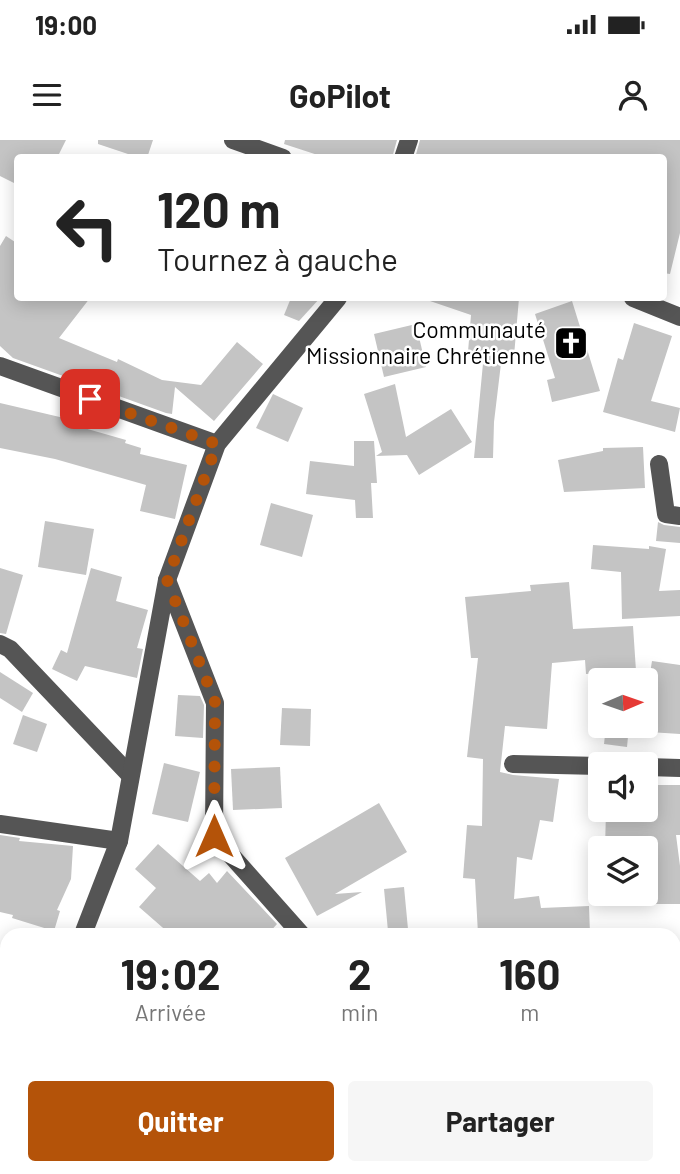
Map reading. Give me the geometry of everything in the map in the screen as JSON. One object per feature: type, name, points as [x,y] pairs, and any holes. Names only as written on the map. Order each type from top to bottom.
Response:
[{"type":"street","points":[[233,140],[272,154]]},
{"type":"street","points":[[85,928],[119,841],[129,774],[167,580],[217,444],[336,301]]},
{"type":"street","points":[[640,301],[680,317]]},
{"type":"street","points":[[0,366],[217,444]]},
{"type":"street","points":[[659,464],[666,514],[680,516]]},
{"type":"street","points":[[167,580],[215,702],[214,836],[296,928]]},
{"type":"street","points":[[0,644],[10,649],[129,774]]},
{"type":"street","points":[[513,764],[588,766]]},
{"type":"street","points":[[658,767],[680,768]]},
{"type":"street","points":[[0,824],[119,841]]},
{"type":"building","points":[[0,140],[66,140],[59,154],[14,154],[14,183],[0,176]]},
{"type":"building","points":[[98,140],[153,140],[148,154],[128,154],[98,144]]},
{"type":"building","points":[[285,140],[397,140],[393,154],[315,154],[284,144]]},
{"type":"building","points":[[420,140],[680,140],[680,233],[670,274],[667,274],[667,154],[416,154]]},
{"type":"building","points":[[6,236],[14,241],[14,301],[88,301],[59,338],[117,362],[118,359],[162,380],[201,385],[237,342],[263,364],[214,421],[175,387],[172,414],[166,413],[13,358],[0,346],[0,246]]},
{"type":"building","points":[[290,301],[317,301],[299,321],[284,315]]},
{"type":"building","points":[[430,301],[519,301],[514,356],[502,355],[494,422],[493,458],[474,458],[484,353],[468,352],[471,315]]},
{"type":"building","points":[[572,301],[600,391],[552,402],[547,380],[555,378],[535,314]]},
{"type":"building","points":[[634,323],[672,336],[651,401],[680,408],[675,432],[603,412],[618,358],[623,360]]},
{"type":"building","points":[[416,324],[426,367],[384,377],[374,334]]},
{"type":"building","points":[[395,384],[406,437],[451,409],[472,442],[419,475],[407,455],[376,456],[382,452],[364,394]]},
{"type":"building","points":[[273,394],[303,408],[288,442],[256,428]]},
{"type":"building","points":[[0,403],[64,418],[63,422],[126,440],[125,443],[141,448],[140,454],[187,465],[175,519],[140,511],[146,485],[55,459],[0,448]]},
{"type":"building","points":[[354,441],[374,441],[377,483],[371,483],[373,518],[356,518],[355,500],[306,494],[310,461],[354,466]]},
{"type":"building","points":[[643,447],[645,488],[564,492],[558,460],[603,451],[603,448]]},
{"type":"building","points":[[271,503],[313,515],[302,557],[260,545]]},
{"type":"building","points":[[45,521],[94,529],[86,575],[38,567]]},
{"type":"building","points":[[658,522],[680,527],[680,543],[656,541]]},
{"type":"building","points":[[593,545],[666,549],[659,591],[680,590],[680,616],[622,619],[621,572],[591,569]]},
{"type":"building","points":[[0,568],[23,575],[6,634],[0,633]]},
{"type":"building","points":[[91,568],[122,577],[116,601],[148,610],[137,648],[143,649],[137,678],[85,666],[77,681],[52,669],[61,650],[67,653]]},
{"type":"building","points":[[569,582],[573,629],[633,626],[636,668],[588,668],[586,674],[585,660],[552,663],[547,729],[505,726],[500,772],[559,779],[553,822],[540,820],[532,860],[517,857],[514,899],[539,896],[541,908],[589,906],[590,928],[478,928],[475,879],[463,878],[467,825],[482,826],[483,759],[467,757],[478,658],[471,658],[465,597],[531,591],[530,585]]},
{"type":"building","points":[[652,661],[680,665],[680,734],[658,733],[658,668],[651,668]]},
{"type":"building","points":[[0,672],[33,693],[22,712],[0,698]]},
{"type":"building","points":[[178,695],[200,696],[204,705],[203,738],[175,736]]},
{"type":"building","points":[[282,708],[311,709],[310,746],[280,745]]},
{"type":"building","points":[[23,715],[47,724],[37,752],[13,744]]},
{"type":"building","points":[[605,738],[628,738],[627,747],[604,744]]},
{"type":"building","points":[[164,763],[200,772],[188,822],[152,814]]},
{"type":"building","points":[[280,767],[282,808],[233,810],[231,769]]},
{"type":"building","points":[[658,785],[680,785],[680,835],[676,835],[680,866],[680,904],[658,904],[658,836],[605,836],[606,822],[658,822]]},
{"type":"building","points":[[379,803],[407,852],[335,894],[362,892],[317,916],[285,858]]},
{"type":"building","points":[[0,835],[20,838],[19,841],[73,846],[71,879],[57,910],[60,911],[55,928],[44,928],[0,912]]},
{"type":"building","points":[[158,844],[200,881],[209,873],[217,883],[227,871],[277,924],[273,928],[163,928],[139,907],[156,888],[135,869]]},
{"type":"building","points":[[404,887],[408,928],[388,928],[384,889]]},
{"type":"place","name":"Communauté Missionnaire Chrétienne","points":[[571,343]]},
{"type":"route","points":[[90,399],[217,444],[167,580],[215,702],[214,836]]}]
